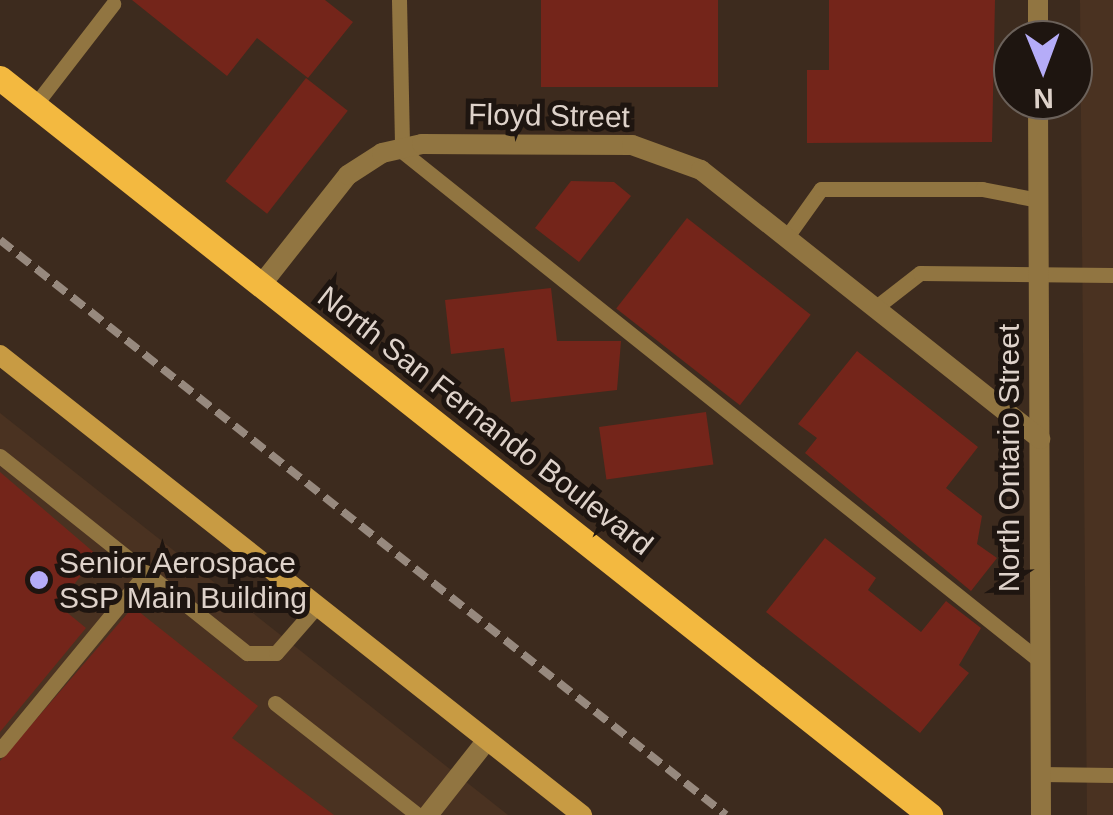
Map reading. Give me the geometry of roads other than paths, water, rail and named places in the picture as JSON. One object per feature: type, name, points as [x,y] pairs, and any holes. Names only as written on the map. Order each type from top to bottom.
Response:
[{"type":"main road","name":"North San Fernando Boulevard","points":[[0,78],[930,815]]},
{"type":"street","name":"North Ontario Street","points":[[1038,120],[1040,815]]},
{"type":"street","name":"Floyd Street","points":[[261,286],[348,174],[400,148],[608,143],[658,151],[702,170],[1040,440]]},
{"type":"street","points":[[0,356],[582,815]]},
{"type":"street","points":[[428,815],[486,740]]},
{"type":"lane","points":[[399,0],[400,148],[1040,661]]},
{"type":"lane","points":[[35,105],[114,4]]},
{"type":"lane","points":[[786,238],[820,189],[982,190],[1038,200]]},
{"type":"lane","points":[[876,308],[920,272],[1113,275]]},
{"type":"lane","points":[[0,456],[247,653],[276,653],[317,606]]},
{"type":"lane","points":[[0,750],[146,573]]},
{"type":"lane","points":[[275,703],[418,815]]},
{"type":"lane","points":[[1042,774],[1113,775]]},
{"type":"railway","points":[[0,240],[726,815]]},
{"type":"place","name":"Senior Aerospace SSP Main Building","points":[[39,580]]}]
